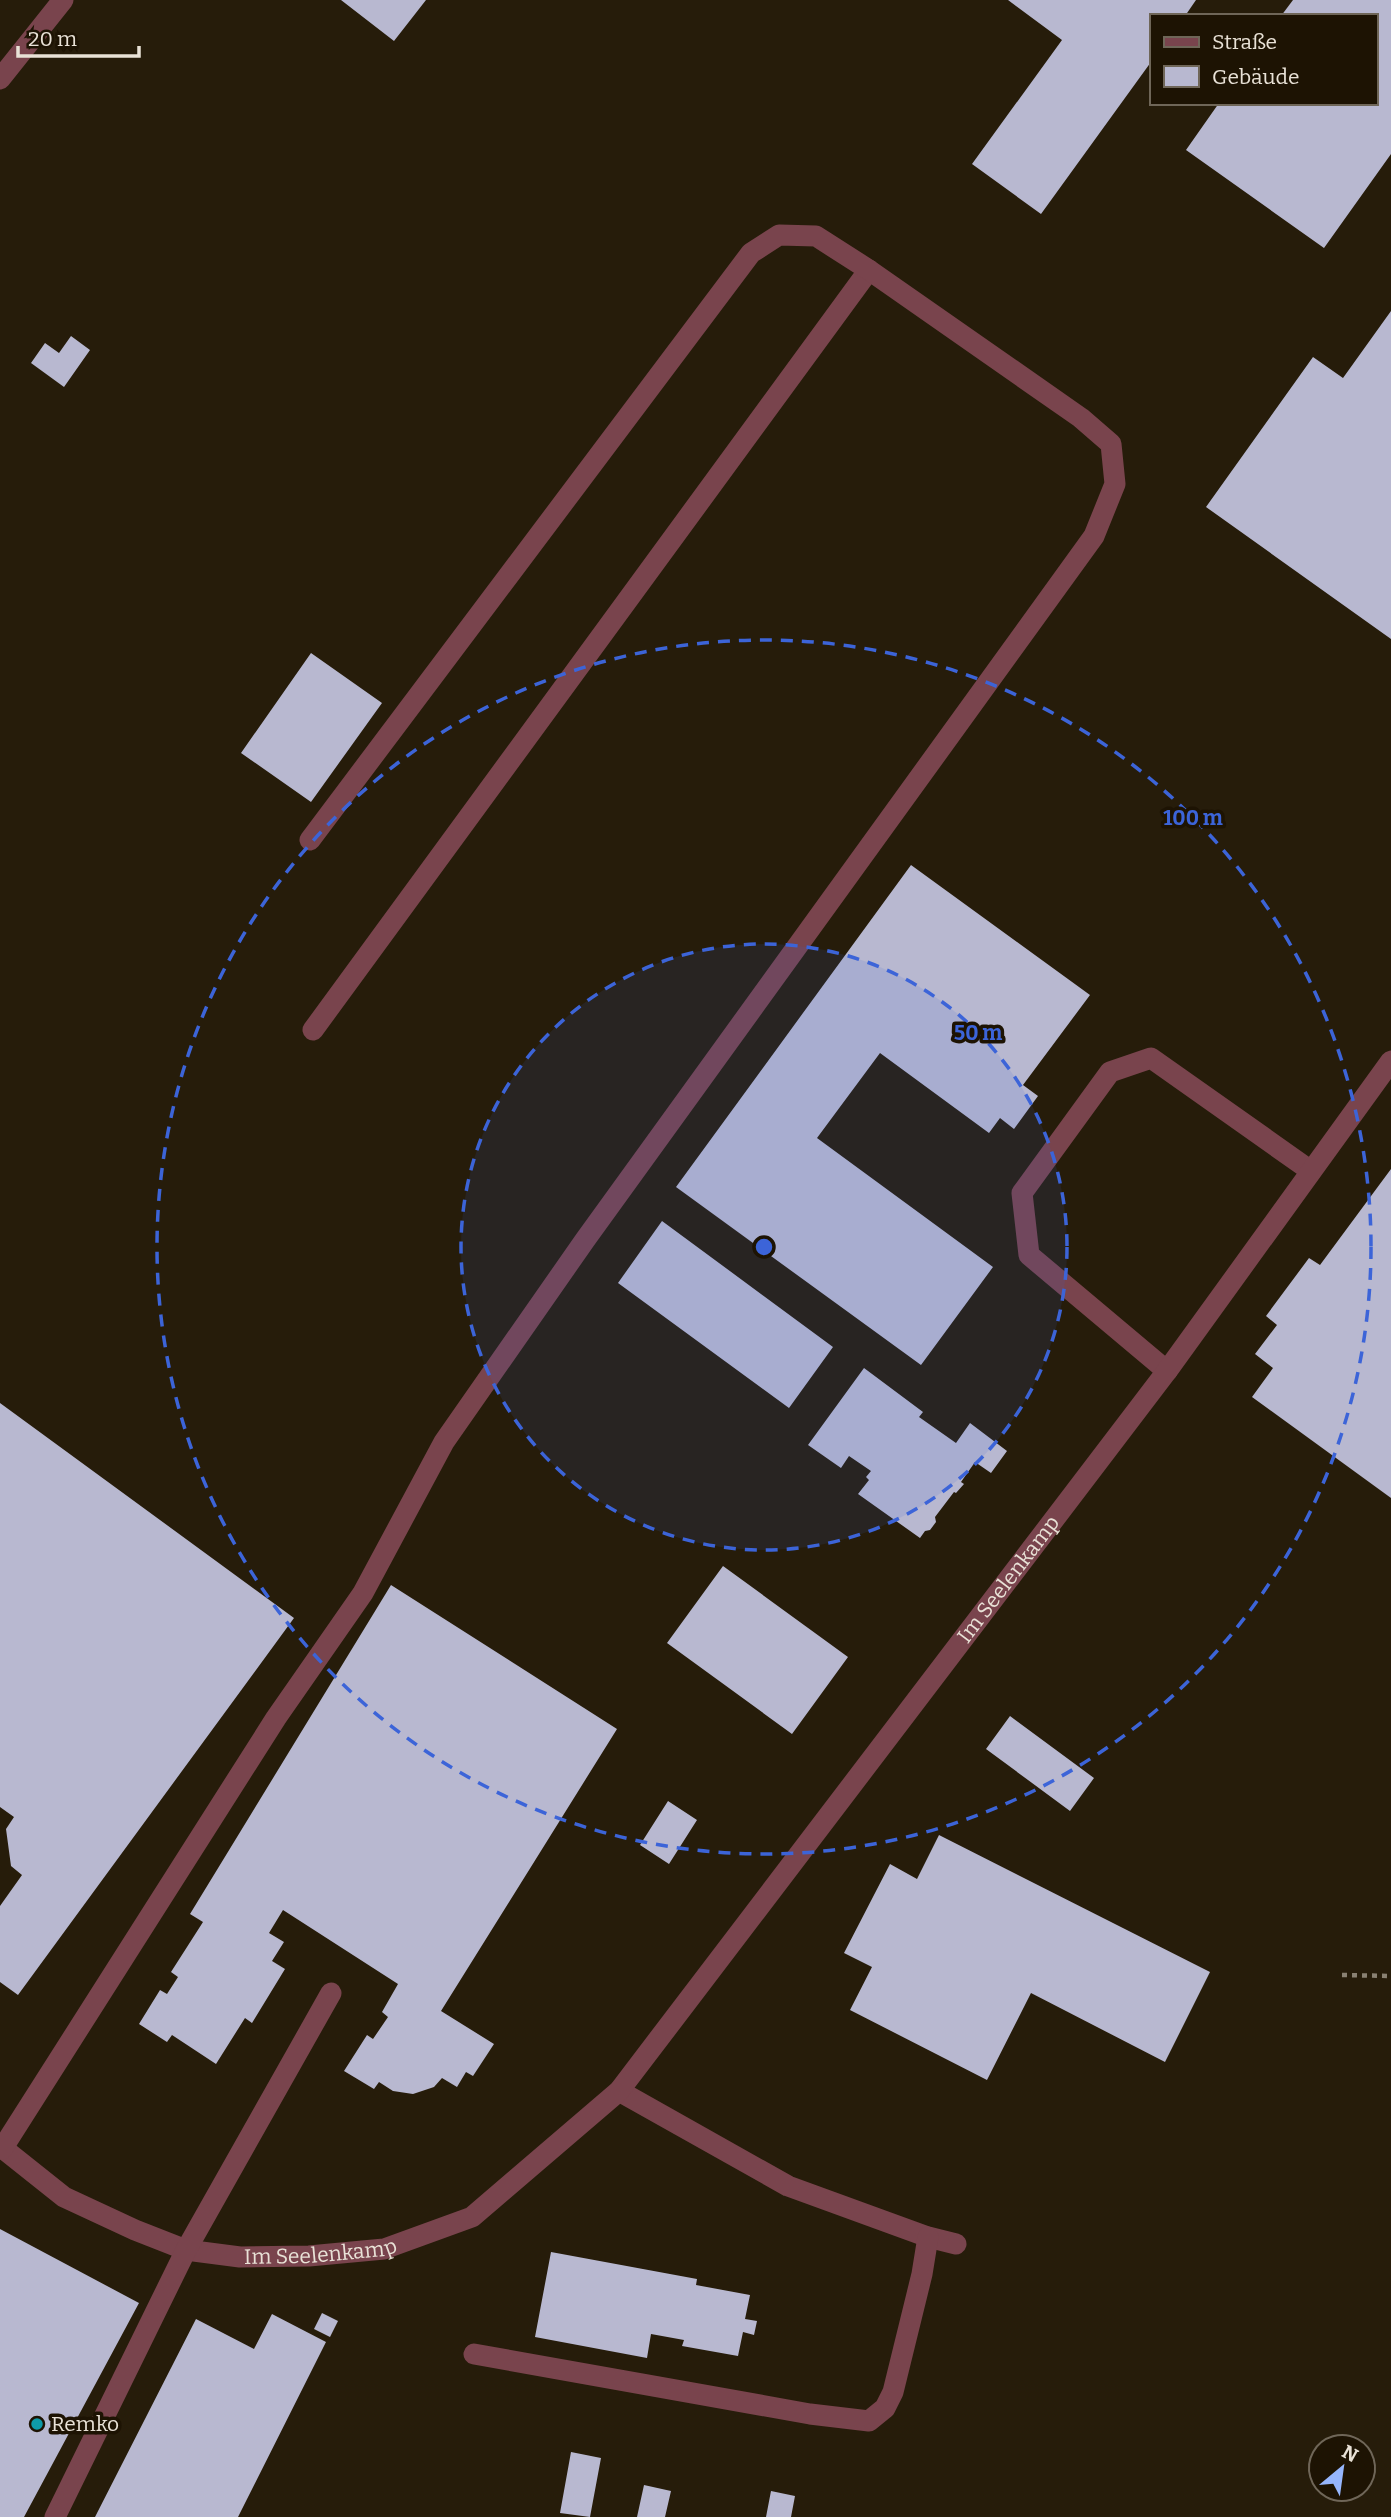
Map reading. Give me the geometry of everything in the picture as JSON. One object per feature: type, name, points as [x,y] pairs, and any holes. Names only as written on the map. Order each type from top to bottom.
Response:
[{"type":"street","points":[[0,79],[63,0]]},
{"type":"street","points":[[1,2148],[276,1718],[363,1593],[444,1442],[601,1218],[1094,536],[1115,484],[1111,444],[1081,418],[816,236],[779,235],[751,253],[310,840]]},
{"type":"street","points":[[313,1030],[869,270]]},
{"type":"street","points":[[1167,1371],[1030,1255],[1022,1193],[1110,1072],[1151,1058],[1311,1171]]},
{"type":"street","name":"Im Seelenkamp","points":[[1,2148],[64,2197],[186,2250],[240,2257],[296,2256],[384,2249],[471,2217],[619,2091],[1167,1371],[1391,1060]]},
{"type":"street","points":[[55,2517],[186,2250],[331,1993]]},
{"type":"street","points":[[619,2091],[788,2186],[928,2237],[956,2244]]},
{"type":"street","points":[[474,2354],[810,2414],[869,2421],[885,2408],[893,2392],[922,2274],[928,2237]]},
{"type":"path","points":[[1342,1975],[1391,1976]]},
{"type":"building","points":[[341,0],[426,0],[394,41]]},
{"type":"building","points":[[1008,0],[1196,0],[1186,14],[1150,14],[1150,63],[1041,214],[972,164],[1062,40]]},
{"type":"building","points":[[1293,0],[1391,0],[1391,154],[1324,248],[1186,150],[1218,105],[1377,105],[1377,14],[1282,14]]},
{"type":"building","points":[[1391,311],[1391,639],[1206,507],[1313,357],[1343,378]]},
{"type":"building","points":[[71,336],[90,350],[64,387],[31,363],[45,343],[59,353]]},
{"type":"building","points":[[311,653],[382,703],[311,802],[241,753]]},
{"type":"building","points":[[911,865],[1090,995],[1023,1085],[1038,1096],[1014,1129],[1000,1118],[989,1133],[880,1053],[817,1138],[993,1267],[921,1365],[676,1187]]},
{"type":"building","points":[[1391,1169],[1391,1498],[1252,1397],[1273,1368],[1255,1354],[1277,1325],[1266,1316],[1309,1258],[1320,1265]]},
{"type":"building","points":[[662,1221],[833,1347],[789,1408],[618,1283]]},
{"type":"building","points":[[864,1368],[923,1412],[919,1417],[956,1443],[970,1423],[1007,1451],[991,1473],[975,1462],[961,1482],[964,1484],[954,1492],[935,1517],[936,1522],[930,1530],[925,1531],[920,1538],[858,1494],[869,1480],[866,1477],[871,1471],[849,1456],[841,1468],[808,1445]]},
{"type":"building","points":[[0,1403],[294,1618],[18,1995],[0,1982],[0,1906],[22,1875],[11,1866],[6,1829],[14,1817],[0,1807]]},
{"type":"building","points":[[723,1566],[848,1657],[792,1734],[667,1643]]},
{"type":"building","points":[[391,1585],[617,1729],[441,2011],[494,2044],[473,2076],[466,2072],[457,2087],[442,2078],[434,2087],[413,2094],[393,2091],[379,2082],[374,2089],[344,2071],[367,2035],[373,2039],[388,2017],[382,2012],[398,1984],[283,1910],[269,1933],[284,1942],[272,1961],[285,1969],[252,2023],[245,2018],[216,2064],[172,2035],[167,2042],[139,2024],[160,1990],[167,1994],[178,1977],[171,1972],[203,1922],[190,1914]]},
{"type":"building","points":[[1010,1716],[1094,1778],[1070,1811],[986,1749]]},
{"type":"building","points":[[668,1801],[697,1820],[669,1864],[640,1845]]},
{"type":"building","points":[[939,1835],[1210,1972],[1165,2062],[1031,1993],[987,2080],[850,2010],[872,1967],[844,1953],[890,1864],[917,1879]]},
{"type":"building","name":"Remko","points":[[0,2229],[139,2303],[24,2517],[0,2517]]},
{"type":"building","points":[[551,2252],[697,2279],[696,2285],[750,2295],[745,2319],[757,2321],[754,2335],[743,2332],[738,2356],[682,2346],[684,2340],[651,2334],[647,2358],[535,2337]]},
{"type":"building","points":[[322,2313],[338,2321],[330,2337],[314,2329]]},
{"type":"building","points":[[272,2314],[326,2342],[238,2517],[95,2517],[196,2319],[254,2349]]},
{"type":"building","points":[[571,2452],[601,2458],[590,2517],[560,2513]]},
{"type":"building","points":[[644,2485],[671,2491],[665,2517],[637,2517]]},
{"type":"building","points":[[771,2491],[795,2496],[791,2517],[766,2517]]},
{"type":"place","name":"Remko","points":[[37,2424]]}]
